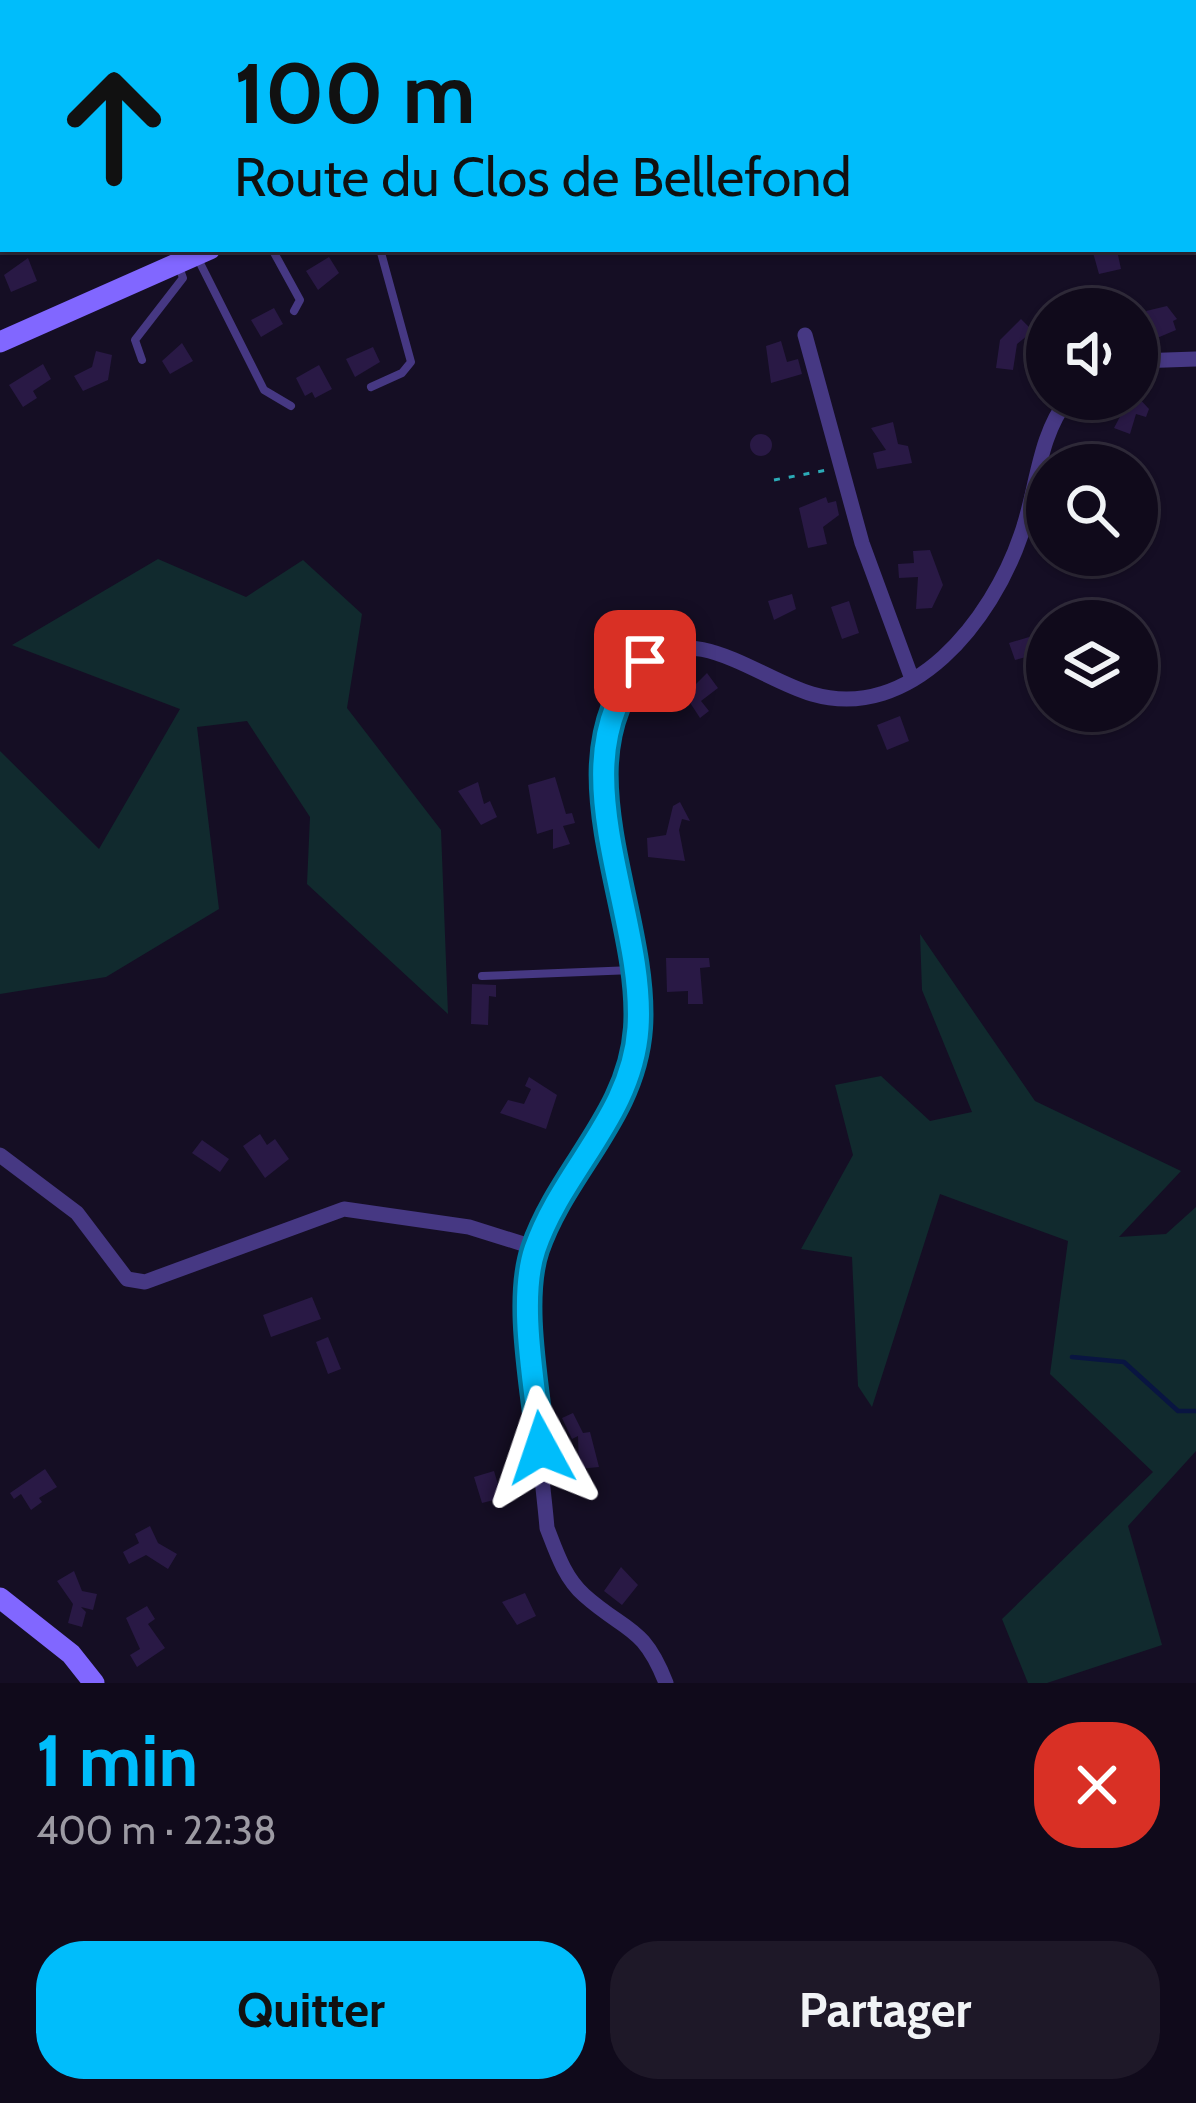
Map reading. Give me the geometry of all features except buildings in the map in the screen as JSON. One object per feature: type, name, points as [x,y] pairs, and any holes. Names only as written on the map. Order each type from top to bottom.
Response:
[{"type":"main road","points":[[0,341],[195,257]]},
{"type":"main road","points":[[0,1598],[57,1642],[94,1683]]},
{"type":"street","points":[[805,335],[841,467],[912,679]]},
{"type":"street","points":[[1158,360],[1196,359]]},
{"type":"street","points":[[666,1683],[643,1639],[582,1594],[562,1565],[547,1528],[528,1288],[536,1248],[619,1106],[638,1029],[634,970],[605,801],[607,725],[621,686],[645,661],[671,646],[703,648],[783,686],[831,700],[877,697],[929,670],[968,631],[1001,582],[1021,536],[1053,420]]},
{"type":"street","points":[[0,1155],[77,1213],[127,1279],[145,1282],[344,1209],[469,1227],[536,1248]]},
{"type":"lane","points":[[274,252],[300,300],[294,311]]},
{"type":"lane","points":[[370,387],[401,373],[411,362],[381,252]]},
{"type":"lane","points":[[142,360],[135,340],[195,257]]},
{"type":"lane","points":[[195,257],[264,390],[292,406]]},
{"type":"lane","points":[[482,976],[634,970]]},
{"type":"path","points":[[774,480],[841,467]]},
{"type":"green space","points":[[158,559],[246,597],[303,560],[362,614],[347,708],[441,830],[448,1014],[307,884],[310,817],[247,721],[197,727],[219,909],[106,977],[0,994],[0,751],[99,849],[180,709],[12,645]]},
{"type":"green space","points":[[920,934],[1035,1101],[1181,1171],[1119,1237],[1166,1234],[1196,1207],[1196,1451],[1128,1526],[1162,1645],[1047,1683],[1028,1683],[1002,1619],[1153,1472],[1050,1374],[1068,1241],[940,1194],[872,1407],[858,1386],[852,1257],[801,1249],[853,1155],[835,1085],[881,1076],[930,1121],[972,1112],[922,990]]},
{"type":"waterway","points":[[1072,1357],[1124,1362],[1178,1411],[1196,1411]]},
{"type":"route","points":[[541,1448],[528,1288],[536,1248],[619,1106],[638,1029],[636,980],[605,801],[607,725],[621,686],[645,661]]}]
